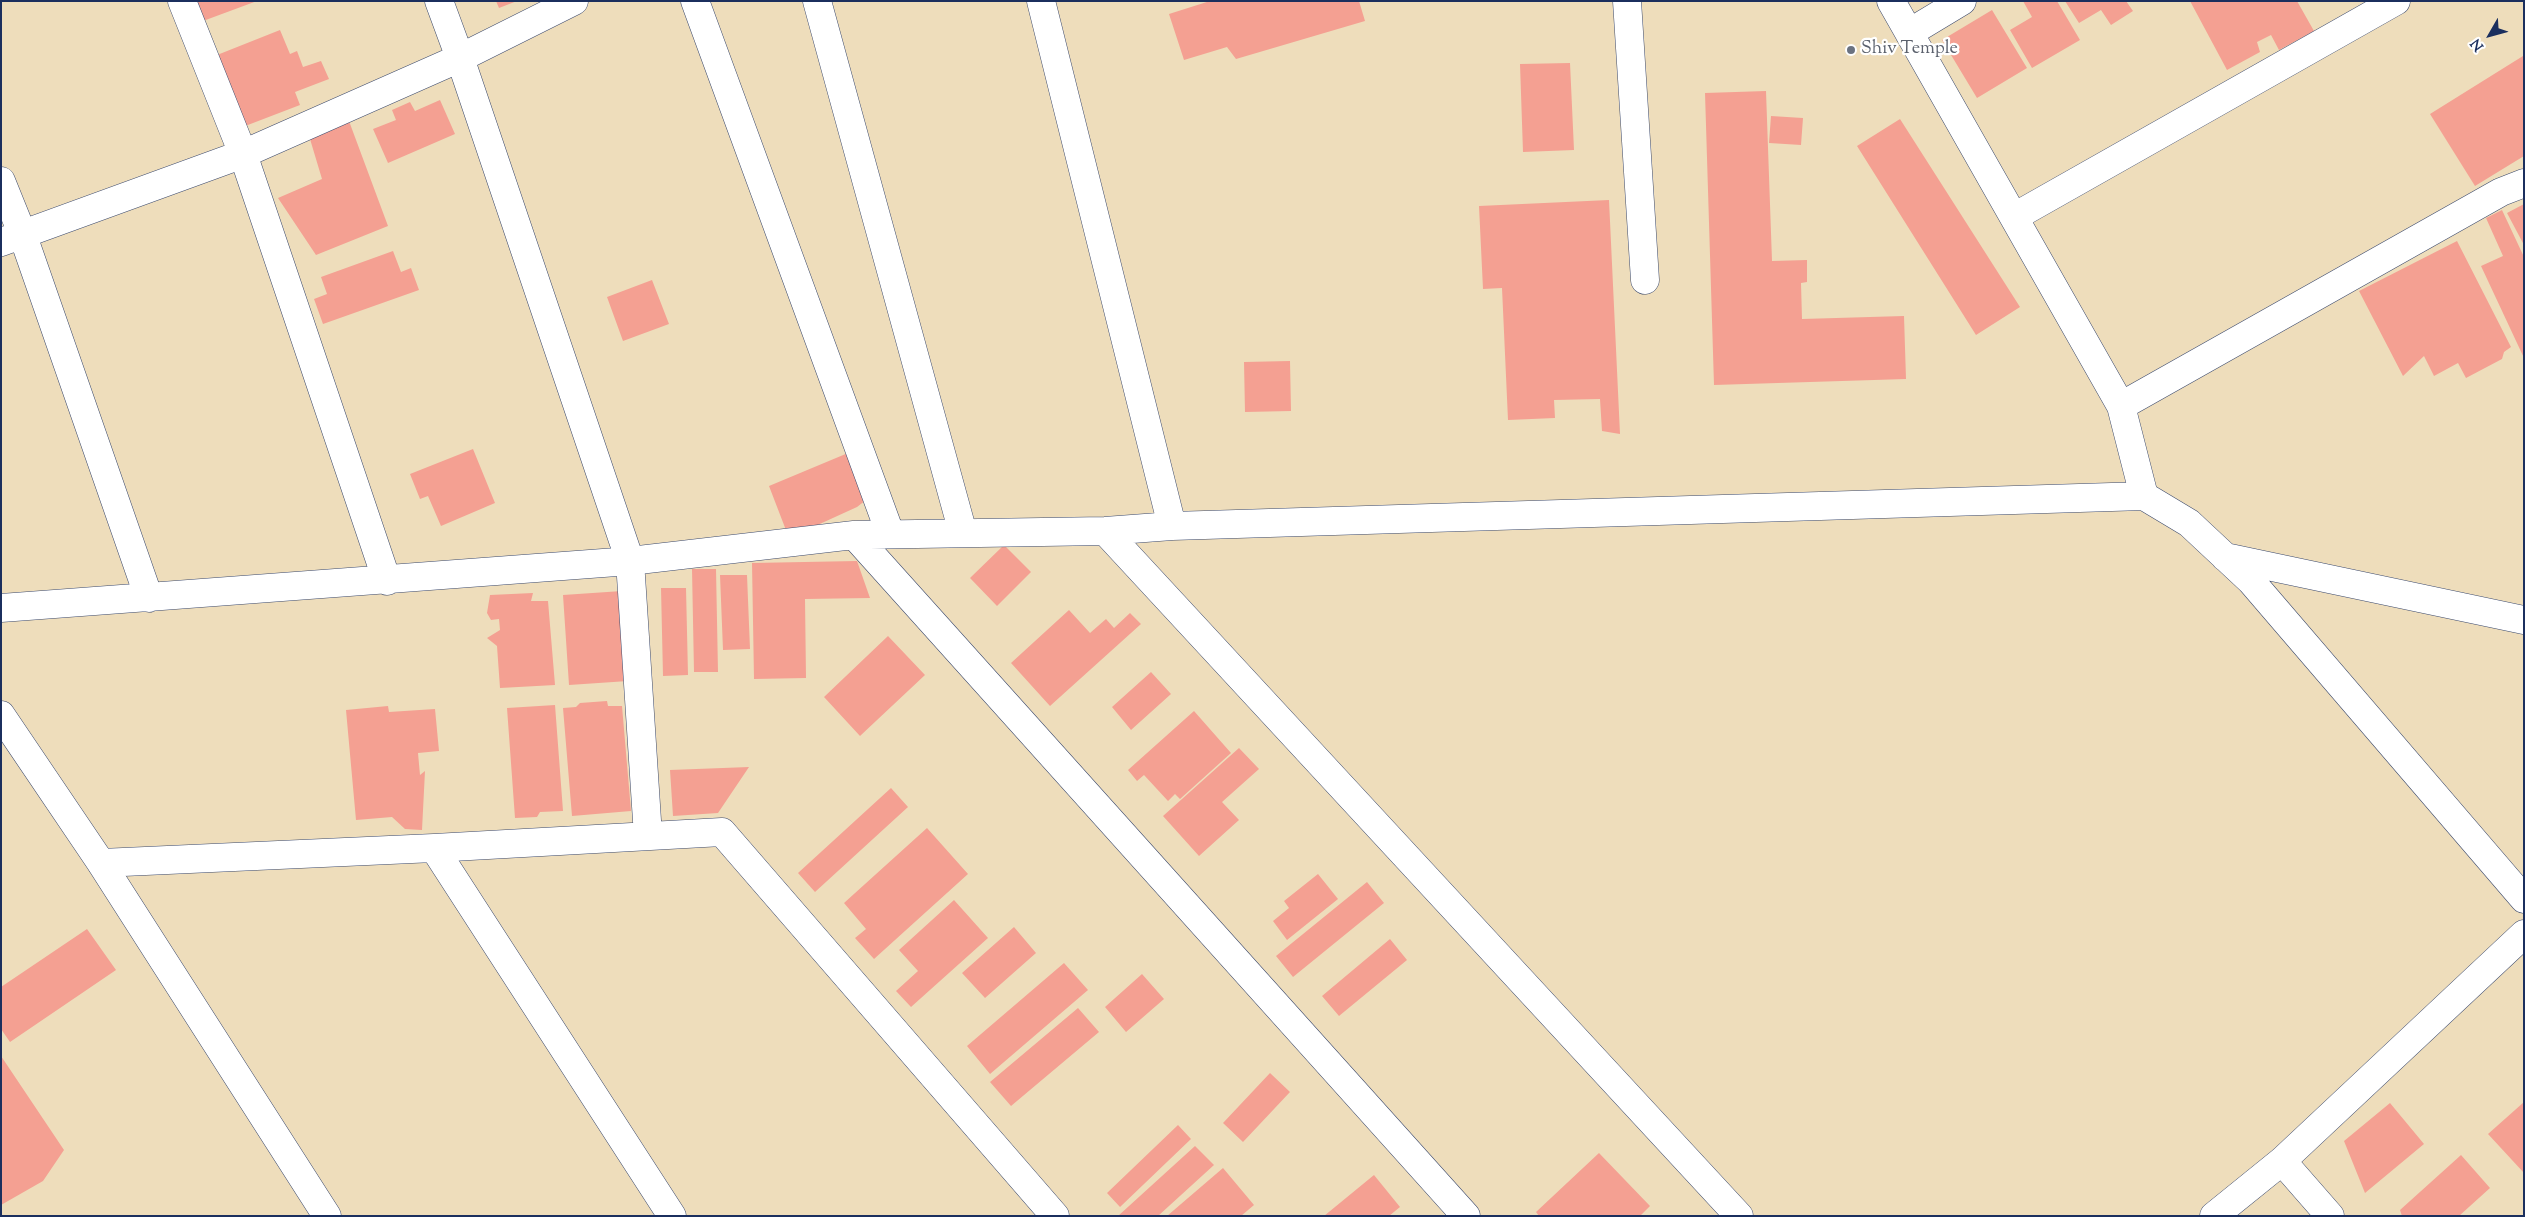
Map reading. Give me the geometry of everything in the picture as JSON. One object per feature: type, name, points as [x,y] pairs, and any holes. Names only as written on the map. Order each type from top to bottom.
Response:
[{"type":"street","points":[[182,1],[243,154],[387,581]]},
{"type":"street","points":[[438,1],[460,58],[630,561],[648,836]]},
{"type":"street","points":[[12,238],[243,154],[460,58],[574,1]]},
{"type":"street","points":[[695,1],[890,533]]},
{"type":"street","points":[[817,1],[963,533]]},
{"type":"street","points":[[1041,1],[1172,526]]},
{"type":"street","points":[[1626,1],[1646,280]]},
{"type":"street","points":[[1891,1],[2121,406],[2144,496]]},
{"type":"street","points":[[1909,33],[1962,1]]},
{"type":"street","points":[[2014,217],[2396,1]]},
{"type":"street","points":[[1,180],[12,238],[149,598]]},
{"type":"street","points":[[2121,406],[2501,192],[2524,184]]},
{"type":"street","points":[[1,608],[387,581],[630,561],[854,535],[890,533],[1105,531],[1172,526],[2144,496],[2190,523],[2250,581],[2524,899]]},
{"type":"street","points":[[1105,531],[1738,1216]]},
{"type":"street","points":[[854,535],[1466,1216]]},
{"type":"street","points":[[2225,556],[2524,620]]},
{"type":"street","points":[[1,715],[101,862],[327,1216]]},
{"type":"street","points":[[101,862],[434,848],[722,832],[1055,1216]]},
{"type":"street","points":[[434,848],[672,1216]]},
{"type":"street","points":[[2214,1216],[2282,1161],[2524,934]]},
{"type":"street","points":[[2282,1161],[2330,1216]]},
{"type":"building","points":[[196,1],[257,1],[203,21]]},
{"type":"building","points":[[496,1],[517,1],[499,8]]},
{"type":"building","points":[[1210,1],[1359,1],[1365,21],[1236,59],[1227,47],[1184,60],[1169,14]]},
{"type":"building","points":[[2023,1],[2057,1],[2080,40],[2032,68],[2010,30],[2032,17]]},
{"type":"building","points":[[2065,1],[2126,1],[2133,11],[2111,25],[2101,10],[2079,23]]},
{"type":"building","points":[[2190,1],[2297,1],[2314,31],[2279,50],[2271,35],[2257,42],[2260,52],[2227,70]]},
{"type":"building","points":[[1992,10],[2027,68],[1977,98],[1942,40]]},
{"type":"building","points":[[280,30],[290,54],[297,51],[303,67],[321,61],[329,79],[295,92],[300,105],[240,128],[212,57]]},
{"type":"building","points":[[2523,56],[2524,156],[2475,186],[2430,114]]},
{"type":"building","points":[[1570,63],[1574,150],[1523,152],[1520,64]]},
{"type":"building","points":[[1766,91],[1772,261],[1807,260],[1807,282],[1801,283],[1802,319],[1904,316],[1906,379],[1714,385],[1705,93]]},
{"type":"building","points":[[440,100],[455,134],[388,163],[373,129],[396,120],[392,110],[410,102],[415,111]]},
{"type":"building","points":[[346,113],[388,226],[316,255],[278,198],[322,179],[307,129]]},
{"type":"building","points":[[1771,116],[1803,118],[1801,145],[1769,143]]},
{"type":"building","points":[[1900,119],[2020,307],[1976,335],[1857,146]]},
{"type":"building","points":[[1609,200],[1620,434],[1602,431],[1600,399],[1554,400],[1555,418],[1508,420],[1502,288],[1483,289],[1479,206]]},
{"type":"building","points":[[2524,204],[2524,245],[2507,213]]},
{"type":"building","points":[[2502,210],[2524,257],[2524,358],[2481,266],[2503,256],[2486,218]]},
{"type":"building","points":[[2457,241],[2511,347],[2504,352],[2502,359],[2466,378],[2458,363],[2434,376],[2424,356],[2403,376],[2359,291]]},
{"type":"building","points":[[393,251],[401,272],[411,268],[419,290],[323,324],[314,299],[327,294],[321,277]]},
{"type":"building","points":[[652,280],[669,324],[623,341],[607,297]]},
{"type":"building","points":[[1290,361],[1291,411],[1245,412],[1244,362]]},
{"type":"building","points":[[473,449],[495,503],[441,526],[428,496],[420,499],[410,474]]},
{"type":"building","points":[[848,453],[866,500],[857,507],[789,538],[769,486]]},
{"type":"building","points":[[1004,545],[1031,572],[997,606],[970,578]]},
{"type":"building","points":[[857,561],[870,598],[805,599],[806,678],[754,679],[752,563]]},
{"type":"building","points":[[692,569],[716,569],[718,672],[694,672]]},
{"type":"building","points":[[720,575],[747,575],[750,649],[723,650]]},
{"type":"building","points":[[661,588],[686,588],[688,675],[663,676]]},
{"type":"building","points":[[622,591],[628,681],[569,685],[563,595]]},
{"type":"building","points":[[533,593],[531,601],[548,601],[555,685],[500,688],[497,646],[487,638],[500,630],[499,619],[491,620],[487,613],[490,595]]},
{"type":"building","points":[[1069,610],[1090,633],[1106,619],[1114,628],[1130,613],[1141,624],[1050,706],[1011,663]]},
{"type":"building","points":[[888,636],[925,675],[860,736],[824,697]]},
{"type":"building","points":[[1151,672],[1171,694],[1131,730],[1112,707]]},
{"type":"building","points":[[607,701],[608,706],[622,706],[631,811],[572,816],[563,708],[576,707],[580,703]]},
{"type":"building","points":[[555,705],[563,811],[540,812],[537,817],[515,818],[507,708]]},
{"type":"building","points":[[388,706],[389,712],[435,709],[439,751],[418,753],[420,775],[425,771],[422,830],[405,829],[392,817],[356,820],[346,710]]},
{"type":"building","points":[[1194,711],[1231,753],[1180,799],[1175,794],[1168,801],[1144,775],[1137,781],[1128,770]]},
{"type":"building","points":[[1239,748],[1259,769],[1222,802],[1239,820],[1199,856],[1163,816]]},
{"type":"building","points":[[749,767],[718,813],[673,816],[670,770]]},
{"type":"building","points":[[891,788],[908,807],[815,892],[798,873]]},
{"type":"building","points":[[927,828],[968,874],[874,959],[855,938],[866,929],[844,903]]},
{"type":"building","points":[[1318,874],[1338,899],[1287,940],[1273,921],[1289,908],[1284,901]]},
{"type":"building","points":[[1367,882],[1384,903],[1293,977],[1276,956]]},
{"type":"building","points":[[954,900],[988,938],[911,1007],[896,991],[918,971],[899,950]]},
{"type":"building","points":[[1014,927],[1036,953],[985,998],[962,973]]},
{"type":"building","points":[[87,929],[116,970],[10,1042],[1,1029],[1,987]]},
{"type":"building","points":[[1390,939],[1407,960],[1339,1016],[1322,996]]},
{"type":"building","points":[[1064,963],[1088,990],[990,1074],[967,1046]]},
{"type":"building","points":[[1142,974],[1164,999],[1126,1032],[1105,1007]]},
{"type":"building","points":[[1078,1008],[1099,1032],[1011,1106],[990,1082]]},
{"type":"building","points":[[1,1056],[64,1150],[43,1181],[1,1205]]},
{"type":"building","points":[[1270,1073],[1290,1092],[1243,1142],[1223,1123]]},
{"type":"building","points":[[2524,1102],[2524,1173],[2488,1134]]},
{"type":"building","points":[[2390,1103],[2424,1144],[2365,1193],[2344,1141]]},
{"type":"building","points":[[1178,1125],[1191,1139],[1120,1207],[1107,1193]]},
{"type":"building","points":[[1195,1146],[1214,1165],[1158,1216],[1118,1216]]},
{"type":"building","points":[[1599,1153],[1650,1206],[1640,1216],[1539,1216],[1536,1212]]},
{"type":"building","points":[[2461,1155],[2490,1188],[2459,1216],[2402,1216],[2400,1210]]},
{"type":"building","points":[[1223,1168],[1254,1205],[1241,1216],[1167,1216]]},
{"type":"building","points":[[1374,1175],[1400,1207],[1389,1216],[1324,1216]]},
{"type":"place","name":"Shiv Temple","points":[[1851,50]]}]
